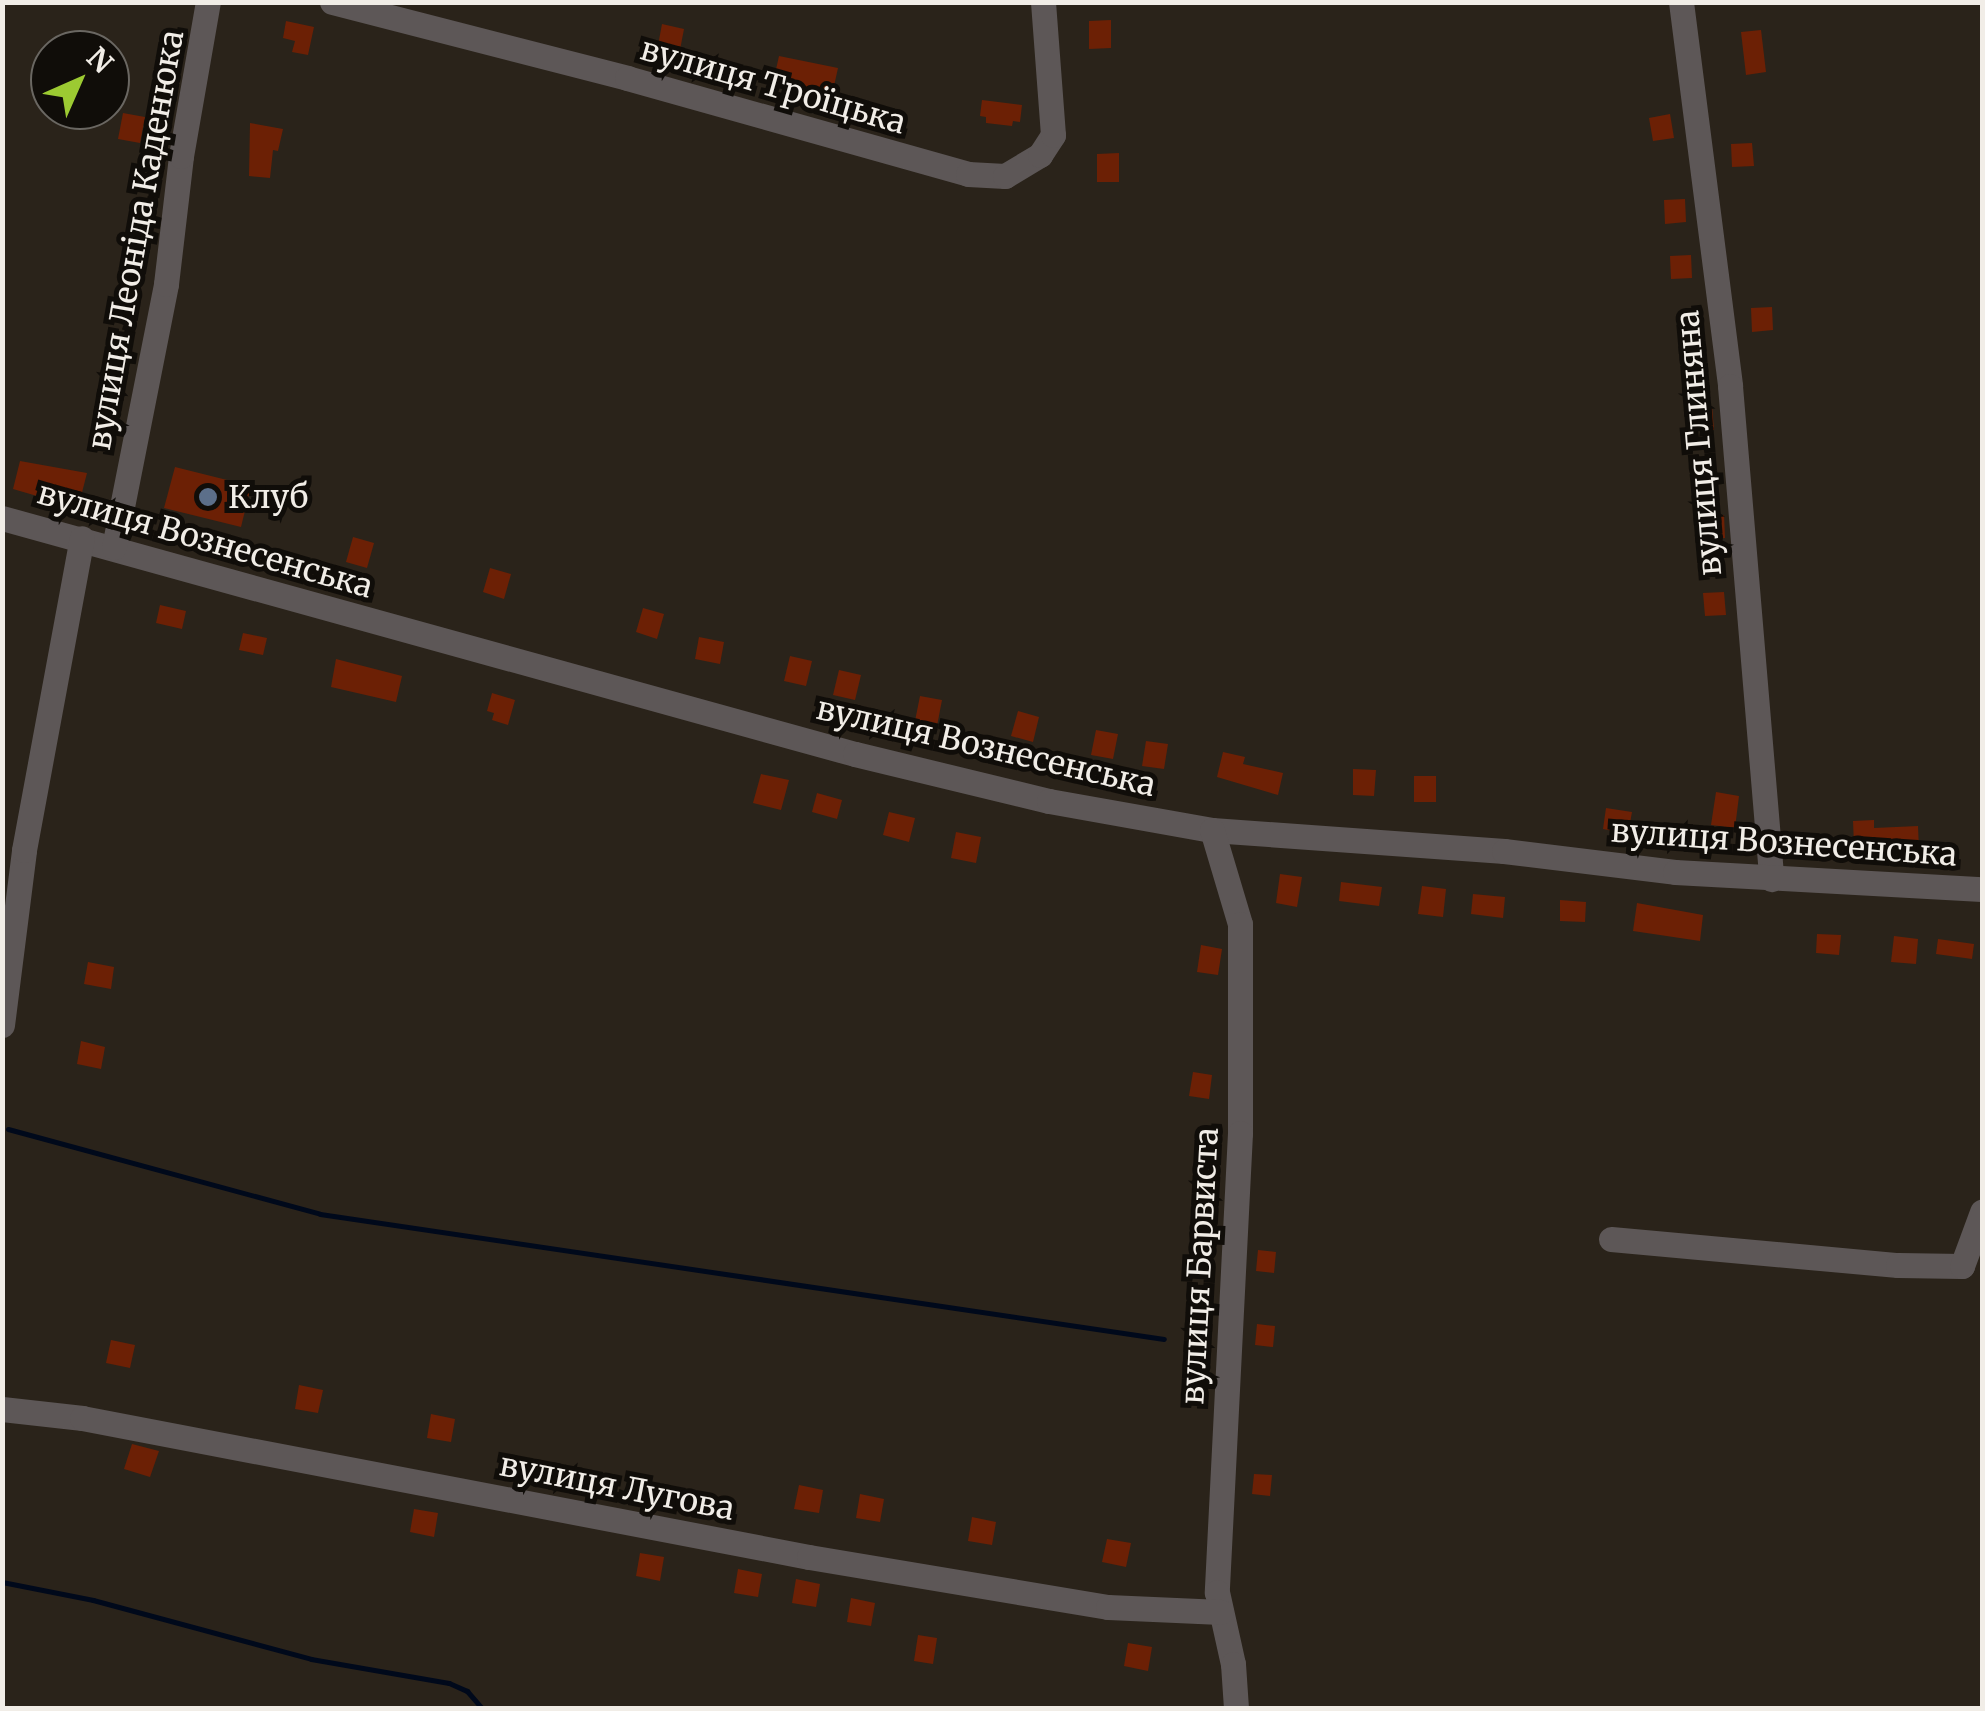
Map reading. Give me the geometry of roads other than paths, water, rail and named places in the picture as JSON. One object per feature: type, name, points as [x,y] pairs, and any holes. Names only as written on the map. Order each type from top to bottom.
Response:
[{"type":"street","name":"вулиця Леоніда Каденюка","points":[[114,547],[166,284],[208,2]]},
{"type":"street","name":"вулиця Троїцька","points":[[332,2],[627,78],[968,174],[1005,176],[1040,155],[1053,134],[1043,2]]},
{"type":"street","name":"вулиця Глиняна","points":[[1681,2],[1730,386],[1771,879]]},
{"type":"street","name":"вулиця Вознесенська","points":[[2,518],[855,754],[1049,801],[1212,830],[1504,852],[1771,879],[1982,889]]},
{"type":"street","points":[[2,1025],[24,850],[82,538]]},
{"type":"street","name":"вулиця Барвиста","points":[[1212,830],[1240,924],[1240,1132],[1218,1573],[1236,1708]]},
{"type":"street","points":[[1611,1239],[1898,1265],[1962,1266],[1982,1212]]},
{"type":"street","name":"вулиця Лугова","points":[[2,1409],[82,1418],[846,1564],[1108,1607],[1221,1612]]},
{"type":"waterway","points":[[8,1129],[320,1214],[1164,1339]]},
{"type":"waterway","points":[[2,1582],[93,1600],[311,1659],[449,1683],[467,1691],[482,1708]]},
{"type":"place","name":"Клуб","points":[[208,497]]}]
